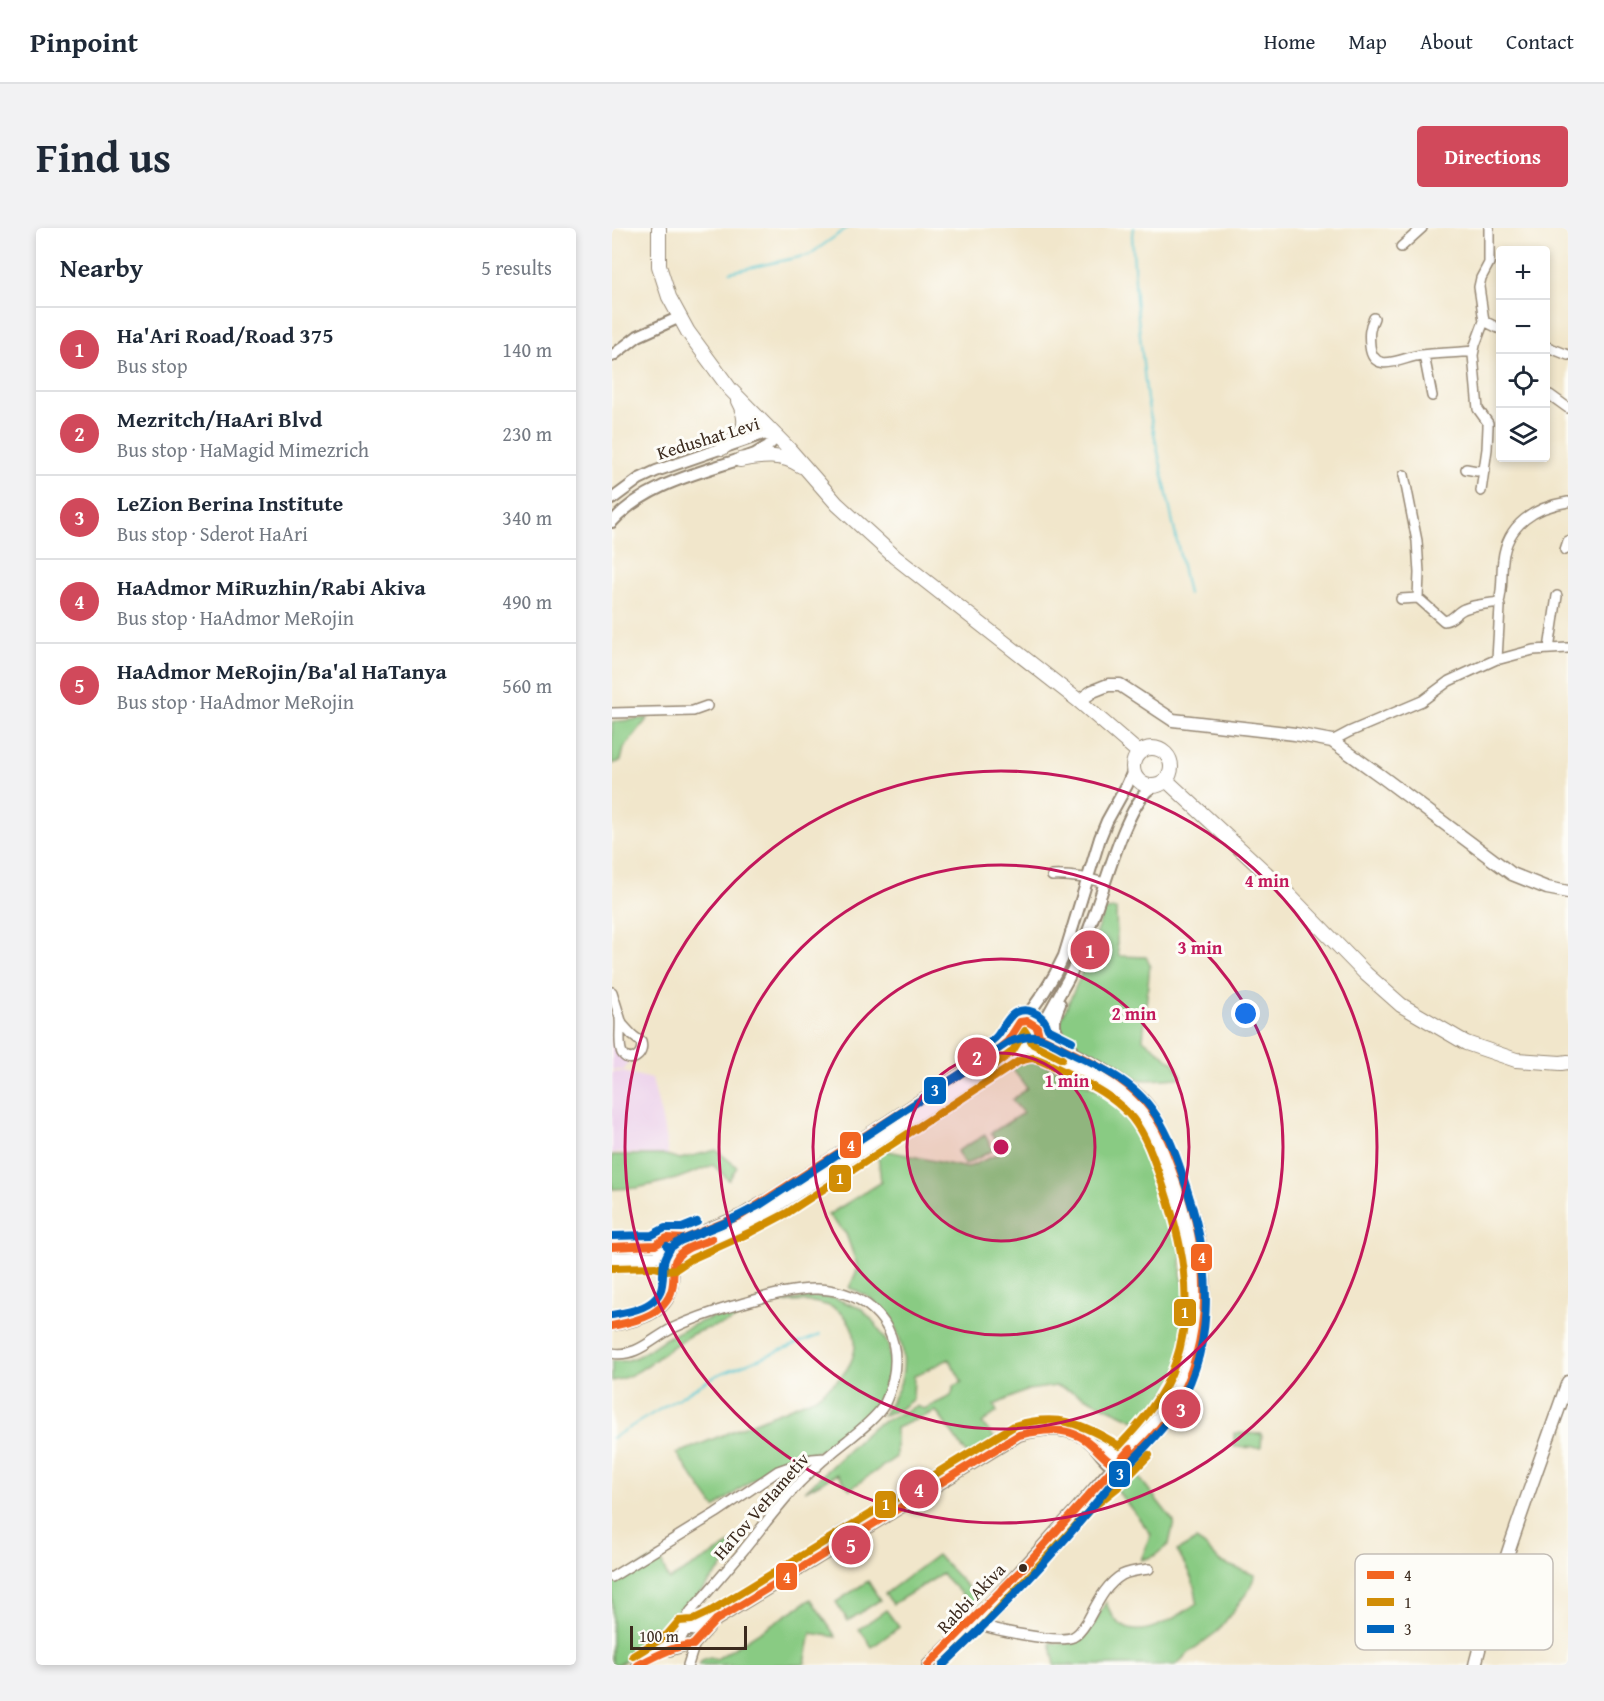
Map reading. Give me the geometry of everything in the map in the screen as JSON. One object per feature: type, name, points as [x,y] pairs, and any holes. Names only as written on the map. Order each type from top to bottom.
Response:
[{"type":"main road","points":[[659,228],[659,266],[669,297],[688,332],[734,393],[837,504],[895,557],[1079,701],[1138,752]]},
{"type":"main road","points":[[722,448],[735,440],[743,429],[744,415],[734,393]]},
{"type":"main road","points":[[740,460],[780,457],[793,461],[808,471]]},
{"type":"main road","points":[[1079,701],[1093,691],[1108,685],[1120,685],[1173,720],[1295,734],[1332,741],[1512,874],[1547,888],[1568,892]]},
{"type":"main road","points":[[1150,747],[1163,750],[1167,755],[1171,762],[1171,769],[1160,783],[1146,785],[1135,778],[1132,764],[1138,752],[1150,747]]},
{"type":"main road","points":[[1160,783],[1281,887],[1366,974],[1401,1005],[1466,1042],[1516,1060],[1568,1062]]},
{"type":"main road","points":[[1507,1554],[1568,1382]]},
{"type":"main road","points":[[1474,1665],[1478,1650]]},
{"type":"street","points":[[1401,247],[1422,228]]},
{"type":"street","points":[[1481,491],[1488,423],[1476,415],[1478,409],[1473,351],[1484,321],[1479,287],[1489,263],[1489,228]]},
{"type":"street","points":[[612,356],[638,336],[680,317]]},
{"type":"street","points":[[1374,318],[1371,325],[1371,351],[1377,360],[1383,363],[1424,355],[1473,351]]},
{"type":"street","points":[[1484,321],[1496,327]]},
{"type":"street","points":[[1550,348],[1568,355]]},
{"type":"street","points":[[1424,355],[1432,396]]},
{"type":"street","points":[[1550,395],[1568,408]]},
{"type":"street","name":"Kedushat Levi","points":[[612,499],[639,479],[674,464],[763,434],[777,437]]},
{"type":"street","name":"Kedushat Levi","points":[[612,522],[634,503],[663,486],[755,454],[777,437]]},
{"type":"street","points":[[1466,469],[1477,471],[1485,469]]},
{"type":"street","points":[[1404,475],[1418,541],[1418,598]]},
{"type":"street","points":[[1497,659],[1499,602],[1507,539],[1539,510],[1568,502]]},
{"type":"street","points":[[1549,649],[1557,596]]},
{"type":"street","points":[[1401,599],[1418,598],[1444,621],[1454,618],[1463,609],[1499,602]]},
{"type":"street","points":[[1332,741],[1422,701],[1449,681],[1497,659],[1533,650],[1568,648]]},
{"type":"street","points":[[612,713],[693,711],[707,706]]},
{"type":"street","points":[[612,1248],[655,1245],[668,1239],[684,1239],[742,1215],[1007,1042],[1014,1028],[1041,997],[1064,956],[1107,821],[1133,771]]},
{"type":"street","points":[[612,1258],[663,1257],[670,1260],[685,1250],[747,1224],[1014,1051],[1028,1048],[1036,1043],[1077,961],[1124,829],[1143,795],[1148,789],[1160,783]]},
{"type":"street","points":[[1052,876],[1070,875],[1105,883]]},
{"type":"street","points":[[1068,979],[1054,1024],[1062,1040],[1095,1065]]},
{"type":"street","points":[[612,992],[620,1019]]},
{"type":"street","points":[[1020,1022],[1030,1022],[1037,1027],[1039,1033],[1122,1081],[1134,1090],[1151,1109],[1171,1149],[1192,1208],[1201,1245],[1204,1320],[1202,1336],[1189,1377],[1171,1411],[1140,1450],[1118,1464]]},
{"type":"street","points":[[1012,1032],[1013,1040],[1022,1048],[1038,1049],[1098,1078],[1116,1089],[1136,1106],[1158,1143],[1174,1184],[1187,1228],[1196,1291],[1195,1324],[1189,1356],[1175,1391],[1166,1406],[1118,1464]]},
{"type":"street","points":[[612,1326],[644,1317],[666,1304],[671,1293],[673,1274],[673,1267],[681,1247],[677,1240],[668,1239],[659,1246],[673,1274]]},
{"type":"street","name":"HaTov VeHametiv","points":[[612,1353],[627,1354],[673,1328],[731,1307],[814,1289],[837,1291],[861,1300],[875,1311],[885,1324],[894,1347],[896,1361],[894,1373],[884,1405],[865,1426],[826,1458],[789,1494],[703,1598],[693,1617],[686,1665]]},
{"type":"street","points":[[638,1665],[689,1638],[1019,1435],[1045,1429],[1071,1433],[1092,1444],[1101,1455],[1118,1464]]},
{"type":"street","points":[[612,1577],[716,1513],[778,1471],[812,1459],[826,1458]]},
{"type":"street","name":"Rabbi Akiva","points":[[928,1665],[972,1623],[1085,1500],[1101,1488],[1118,1464]]},
{"type":"street","points":[[972,1623],[1041,1637],[1067,1639],[1074,1637],[1082,1631],[1105,1591],[1122,1575],[1149,1569]]},
{"type":"shaded area","points":[[612,1009],[628,1064],[624,1070],[612,1070]]},
{"type":"shaded area","points":[[612,1072],[623,1072],[652,1079],[668,1154],[612,1153]]},
{"type":"green space","points":[[648,718],[624,748],[621,761],[612,764],[612,722]]},
{"type":"green space","points":[[1116,909],[1119,956],[1146,957],[1150,964],[1143,1039],[1174,1063],[1182,1076],[1178,1078],[1152,1080],[1127,1077],[1103,1064],[1064,1035],[1061,1029],[1060,1022],[1081,975],[1104,910]]},
{"type":"green space","points":[[1028,1058],[1111,1096],[1132,1115],[1142,1128],[1182,1231],[1181,1274],[1191,1310],[1184,1352],[1178,1371],[1158,1407],[1143,1424],[1056,1386],[1028,1390],[994,1405],[997,1412],[982,1423],[995,1439],[969,1457],[936,1411],[896,1428],[896,1457],[850,1489],[837,1474],[805,1491],[874,1426],[916,1406],[924,1409],[951,1396],[954,1386],[962,1382],[949,1359],[914,1376],[913,1399],[900,1409],[882,1416],[899,1387],[903,1372],[901,1341],[887,1314],[864,1294],[849,1288],[858,1268],[846,1234],[828,1215],[881,1182],[878,1155],[884,1150],[967,1168],[1004,1151],[991,1133],[1023,1113],[1012,1100],[1027,1088],[1011,1067]]},
{"type":"green space","points":[[985,1135],[993,1150],[965,1165],[957,1151]]},
{"type":"green space","points":[[716,1150],[737,1167],[729,1180],[713,1165],[676,1179],[637,1188],[612,1189],[612,1155],[666,1155],[680,1159]]},
{"type":"green space","points":[[812,1297],[834,1298],[862,1309],[875,1323],[889,1346],[890,1368],[881,1397],[869,1416],[824,1450],[784,1462],[751,1481],[715,1508],[676,1453],[816,1397],[840,1377],[852,1359],[855,1339],[848,1321],[841,1313],[817,1303],[781,1303]]},
{"type":"green space","points":[[740,1311],[741,1314],[737,1318],[697,1332],[635,1373],[612,1381],[612,1361],[629,1360],[695,1324],[722,1314]]},
{"type":"green space","points":[[1234,1433],[1262,1434],[1261,1448],[1234,1447]]},
{"type":"green space","points":[[1131,1467],[1174,1522],[1169,1544],[1154,1556],[1141,1560],[1151,1534],[1115,1488]]},
{"type":"green space","points":[[753,1531],[687,1608],[674,1632],[618,1665],[612,1665],[612,1582],[659,1556],[669,1580]]},
{"type":"green space","points":[[1196,1540],[1220,1562],[1255,1575],[1249,1590],[1218,1631],[1176,1665],[1055,1665],[1050,1642],[1071,1643],[1086,1635],[1106,1602],[1114,1618],[1123,1626],[1135,1630],[1160,1625],[1197,1603],[1193,1582],[1177,1551]]},
{"type":"green space","points":[[937,1555],[980,1600],[973,1606],[942,1574],[893,1604],[885,1594]]},
{"type":"green space","points":[[868,1581],[880,1600],[848,1621],[836,1602]]},
{"type":"green space","points":[[811,1599],[836,1637],[811,1633],[805,1663],[802,1665],[699,1665],[702,1660],[710,1657],[717,1659]]},
{"type":"green space","points":[[886,1610],[899,1627],[872,1647],[859,1629]]},
{"type":"waterway","points":[[730,272],[809,255],[847,228]]},
{"type":"waterway","points":[[1134,228],[1132,234],[1136,299],[1147,400],[1188,594]]},
{"type":"waterway","points":[[612,1438],[717,1375],[820,1335]]},
{"type":"transit line","name":"3","points":[[978,1050],[995,1038],[1011,1016],[1022,1011],[1033,1012],[1046,1023],[1048,1029],[1072,1041]]},
{"type":"transit line","name":"4","points":[[612,1247],[655,1245],[667,1238],[684,1239],[742,1215],[996,1051],[1008,1041],[1020,1022],[1027,1021],[1037,1027],[1039,1036],[1120,1080],[1132,1089],[1150,1109],[1168,1140],[1185,1185],[1200,1242],[1203,1270],[1202,1327],[1187,1383],[1162,1425],[1122,1467],[1107,1460],[1087,1441],[1069,1432],[1050,1430],[1019,1435],[716,1620],[693,1645],[672,1649],[638,1665]]},
{"type":"transit line","name":"1","points":[[990,1068],[1012,1052],[1025,1031],[1033,1044],[1062,1059]]},
{"type":"transit line","name":"3","points":[[673,1246],[760,1205],[1009,1042],[1026,1037],[1045,1039],[1117,1077],[1143,1099],[1162,1124],[1181,1169],[1190,1199],[1203,1254],[1206,1283],[1203,1339],[1186,1392],[1164,1426],[1117,1476],[1071,1532],[1030,1578],[943,1665]]},
{"type":"transit line","name":"1","points":[[612,1268],[676,1269],[691,1259],[751,1232],[787,1213],[1019,1061],[1033,1058],[1056,1067],[1101,1091],[1133,1119],[1152,1154],[1168,1200],[1184,1269],[1185,1317],[1182,1340],[1175,1364],[1152,1408],[1119,1446],[1093,1431],[1069,1422],[1043,1420],[1014,1426],[711,1611],[692,1620],[679,1621],[667,1635],[633,1656]]},
{"type":"transit line","name":"3","points":[[612,1236],[652,1235],[665,1228],[682,1228],[697,1222]]},
{"type":"transit line","name":"4","points":[[612,1326],[632,1322],[659,1309],[671,1294],[674,1266],[678,1256],[689,1248],[712,1239]]},
{"type":"transit line","name":"3","points":[[612,1315],[643,1307],[655,1299],[662,1285],[664,1263],[670,1249],[667,1246]]},
{"type":"transit line","name":"4","points":[[928,1665],[1027,1564],[1130,1449]]},
{"type":"transit line","name":"1","points":[[943,1665],[980,1629],[1092,1508],[1117,1488],[1149,1455]]},
{"type":"place","name":"Ha'Ari Road/Road 375","points":[[1090,950]]},
{"type":"place","name":"Mezritch/HaAri Blvd","points":[[977,1057]]},
{"type":"place","name":"LeZion Berina Institute","points":[[1181,1409]]},
{"type":"place","name":"HaAdmor MiRuzhin/Rabi Akiva","points":[[919,1489]]},
{"type":"place","name":"HaAdmor MeRojin/Ba'al HaTanya","points":[[851,1545]]}]
